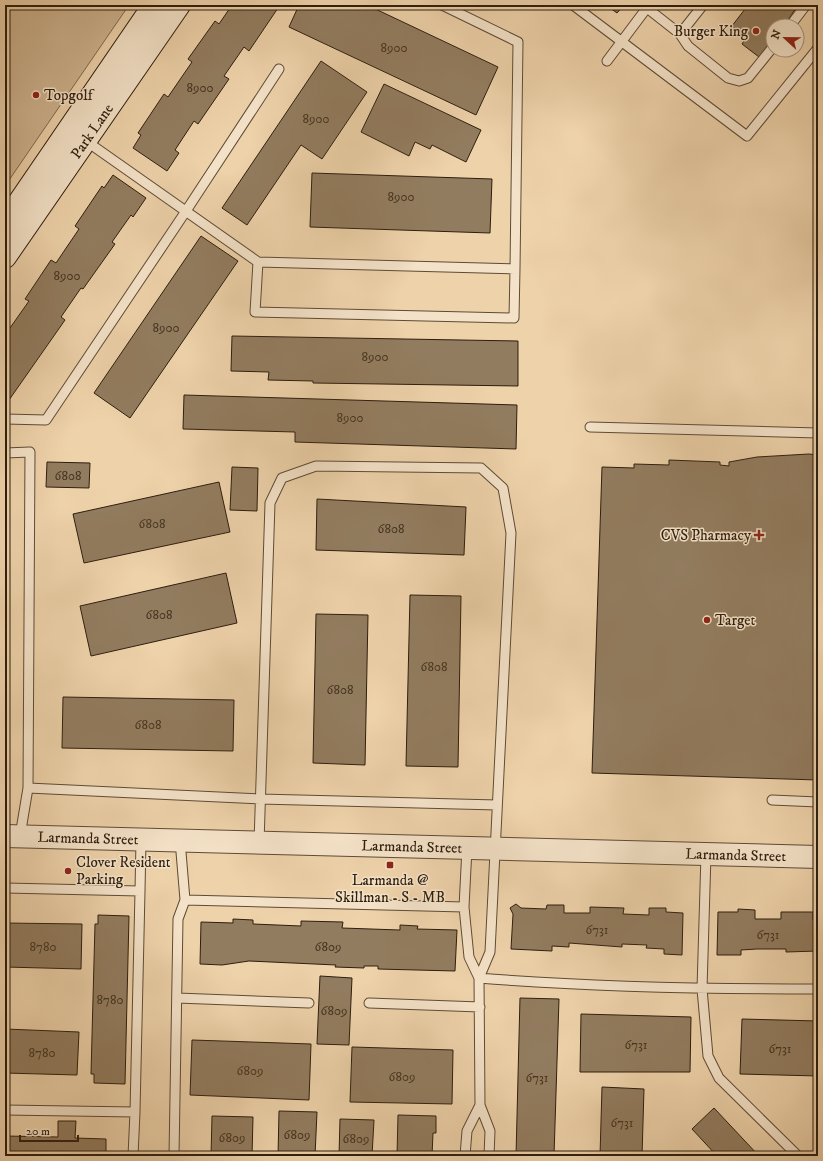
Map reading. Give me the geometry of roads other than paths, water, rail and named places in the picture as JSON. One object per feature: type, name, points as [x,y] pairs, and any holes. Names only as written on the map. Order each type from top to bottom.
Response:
[{"type":"street","name":"Park Lane","points":[[5,223],[154,5]]},
{"type":"street","name":"Park Lane","points":[[5,257],[179,5]]},
{"type":"street","name":"Larmanda Street","points":[[13,836],[818,857]]},
{"type":"lane","points":[[258,262],[255,312],[514,318],[518,42],[442,5]]},
{"type":"lane","points":[[573,5],[747,136],[818,48]]},
{"type":"lane","points":[[680,34],[703,5]]},
{"type":"lane","points":[[796,18],[806,5]]},
{"type":"lane","points":[[607,61],[648,6],[680,34],[688,46],[728,78],[739,81],[748,78],[765,57]]},
{"type":"lane","points":[[5,419],[46,420],[279,69]]},
{"type":"lane","points":[[86,141],[258,262],[515,269]]},
{"type":"lane","points":[[590,427],[818,433]]},
{"type":"lane","points":[[5,453],[30,452],[28,788],[13,836]]},
{"type":"lane","points":[[259,843],[270,503],[282,478],[316,466],[481,468],[504,488],[511,532],[490,952],[479,978]]},
{"type":"lane","points":[[28,788],[260,799],[497,805]]},
{"type":"lane","points":[[772,800],[818,802]]},
{"type":"lane","points":[[133,1156],[141,840]]},
{"type":"lane","points":[[174,1156],[178,919],[185,900],[180,840]]},
{"type":"lane","points":[[467,848],[464,907],[469,957],[479,978],[480,1105],[490,1131],[489,1156]]},
{"type":"lane","points":[[706,854],[702,989],[708,1056],[719,1078],[798,1156]]},
{"type":"lane","points":[[5,888],[140,891]]},
{"type":"lane","points":[[185,900],[464,907]]},
{"type":"lane","points":[[479,978],[702,989],[818,989]]},
{"type":"lane","points":[[177,998],[309,1003]]},
{"type":"lane","points":[[369,1003],[480,1007]]},
{"type":"lane","points":[[465,1156],[467,1131],[480,1105]]},
{"type":"lane","points":[[5,1110],[135,1112]]},
{"type":"place","name":"Burger King","points":[[756,31]]},
{"type":"place","name":"Topgolf","points":[[36,95]]},
{"type":"place","name":"CVS Pharmacy","points":[[759,535]]},
{"type":"place","name":"Target","points":[[707,620]]},
{"type":"place","name":"Larmanda @ Skillman - S - MB","points":[[390,865]]},
{"type":"place","name":"Clover Resident Parking","points":[[68,871]]}]
